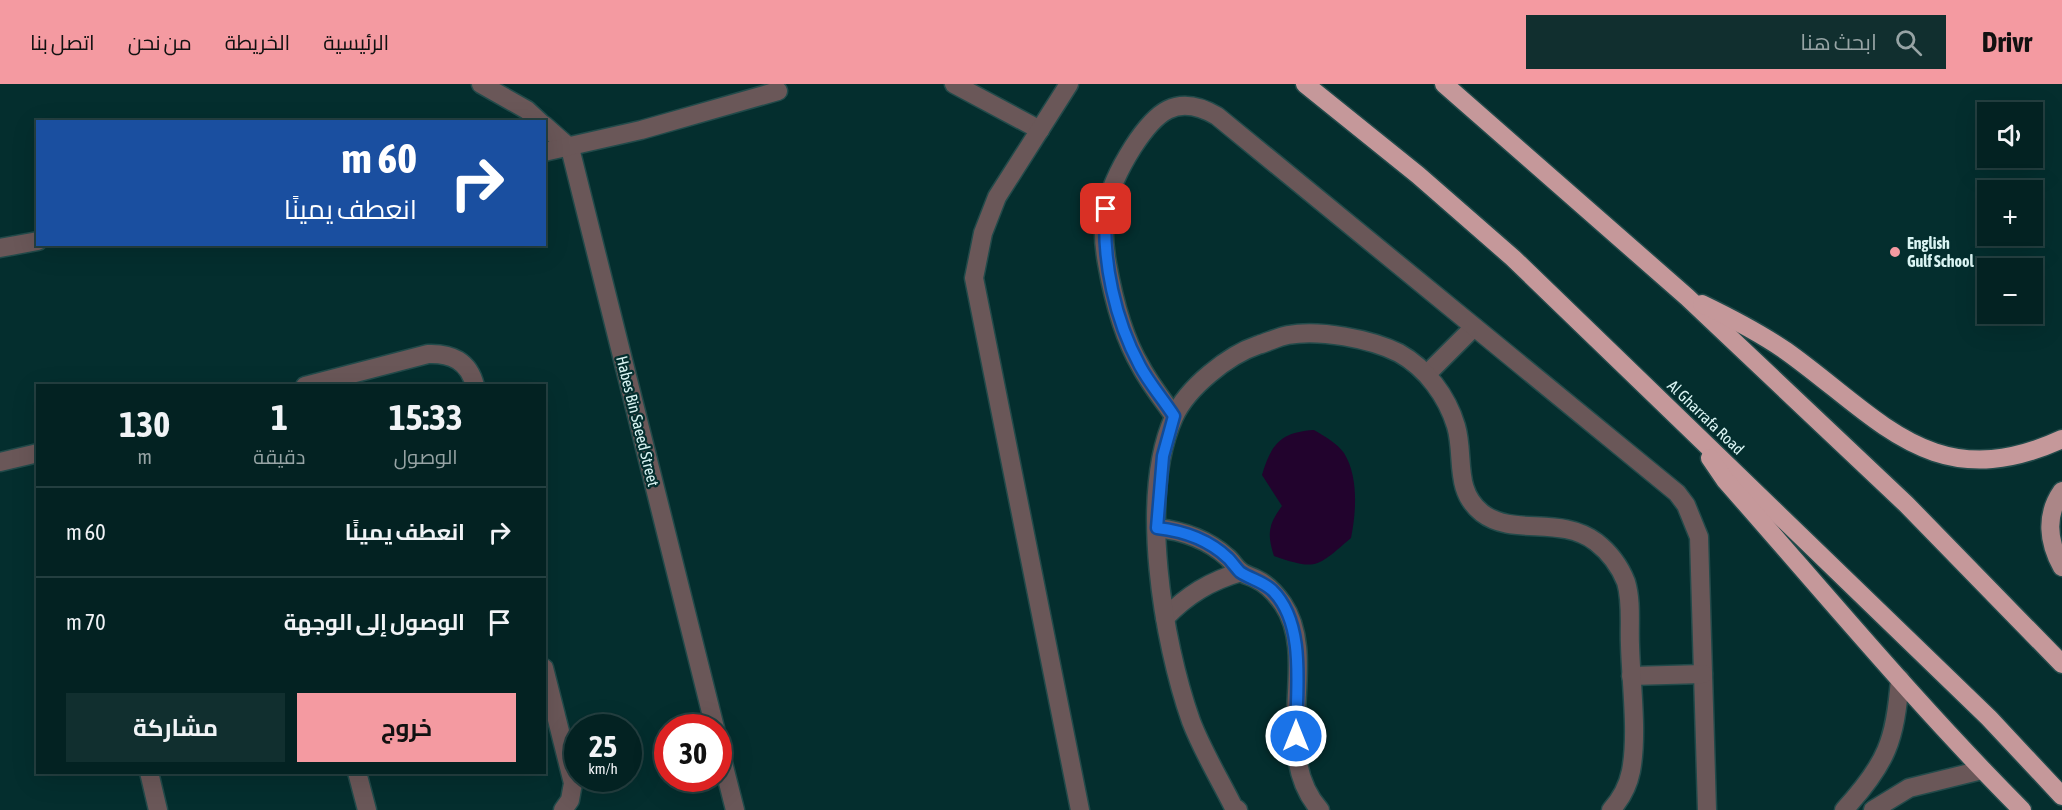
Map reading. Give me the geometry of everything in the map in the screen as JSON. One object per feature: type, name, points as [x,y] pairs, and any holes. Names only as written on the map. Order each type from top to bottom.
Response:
[{"type":"highway","name":"Al Gharrafa Road","points":[[1305,84],[1418,175],[1514,258],[1989,718],[2062,796]]},
{"type":"highway","points":[[1444,84],[1687,297],[1906,504],[2062,664]]},
{"type":"highway","points":[[1687,297],[1740,322],[1786,351],[1880,425],[1913,445],[1967,459],[1998,457],[2043,448],[2062,439]]},
{"type":"highway","points":[[1695,434],[1725,480],[1900,679],[1982,770],[2022,810]]},
{"type":"main road","points":[[2062,491],[2056,500],[2049,523],[2052,549],[2062,567]]},
{"type":"street","points":[[481,84],[527,110],[538,120]]},
{"type":"street","points":[[954,84],[1040,130]]},
{"type":"street","points":[[1070,84],[997,197],[982,234],[974,278],[1080,810]]},
{"type":"street","points":[[546,152],[641,130],[778,91]]},
{"type":"street","points":[[1174,416],[1140,366],[1124,327],[1107,263],[1104,236],[1108,201],[1125,159],[1149,121],[1162,111],[1176,106],[1191,105],[1204,108],[1217,116],[1677,493],[1686,505],[1699,537],[1707,810]]},
{"type":"street","points":[[546,127],[570,148]]},
{"type":"street","name":"Habes Bin Saeed Street","points":[[570,148],[712,714]]},
{"type":"street","points":[[0,248],[36,241]]},
{"type":"street","points":[[1426,374],[1474,327]]},
{"type":"street","points":[[1231,809],[1192,724],[1174,666],[1165,618],[1157,528],[1163,456],[1174,416],[1204,377],[1244,350],[1290,334],[1339,336],[1371,341],[1401,354],[1426,374],[1445,399],[1456,427],[1461,480],[1468,498],[1483,513],[1501,523],[1550,525],[1575,530],[1597,542],[1614,561],[1626,583],[1630,609],[1631,768],[1626,787],[1611,810]]},
{"type":"street","points":[[313,384],[428,354],[442,353],[455,357],[466,366],[474,384]]},
{"type":"street","points":[[0,462],[36,453]]},
{"type":"street","points":[[1157,528],[1195,536],[1228,558],[1241,572],[1258,579],[1272,591],[1292,621],[1296,639],[1297,760],[1303,783],[1320,810]]},
{"type":"street","points":[[1165,618],[1199,589],[1241,572]]},
{"type":"street","points":[[1631,676],[1703,674]]},
{"type":"street","points":[[546,676],[573,783],[570,800],[563,810]]},
{"type":"street","points":[[1844,810],[1872,779],[1888,748],[1897,718],[1900,679]]},
{"type":"street","points":[[1873,810],[1909,788],[1982,770]]},
{"type":"street","points":[[149,774],[158,810]]},
{"type":"street","points":[[357,774],[366,810]]},
{"type":"street","points":[[730,792],[735,810]]},
{"type":"shaded area","points":[[1314,430],[1334,443],[1344,453],[1352,473],[1355,506],[1351,538],[1331,555],[1316,564],[1308,565],[1274,556],[1270,542],[1270,530],[1282,506],[1262,475],[1269,455],[1279,442],[1293,434]]},
{"type":"place","name":"English Gulf School","points":[[1895,252]]},
{"type":"route","points":[[1106,209],[1104,236],[1107,263],[1124,327],[1140,366],[1174,416],[1163,456],[1157,528],[1195,536],[1212,546],[1241,572],[1258,579],[1284,605],[1292,621],[1296,639],[1296,736]]}]
